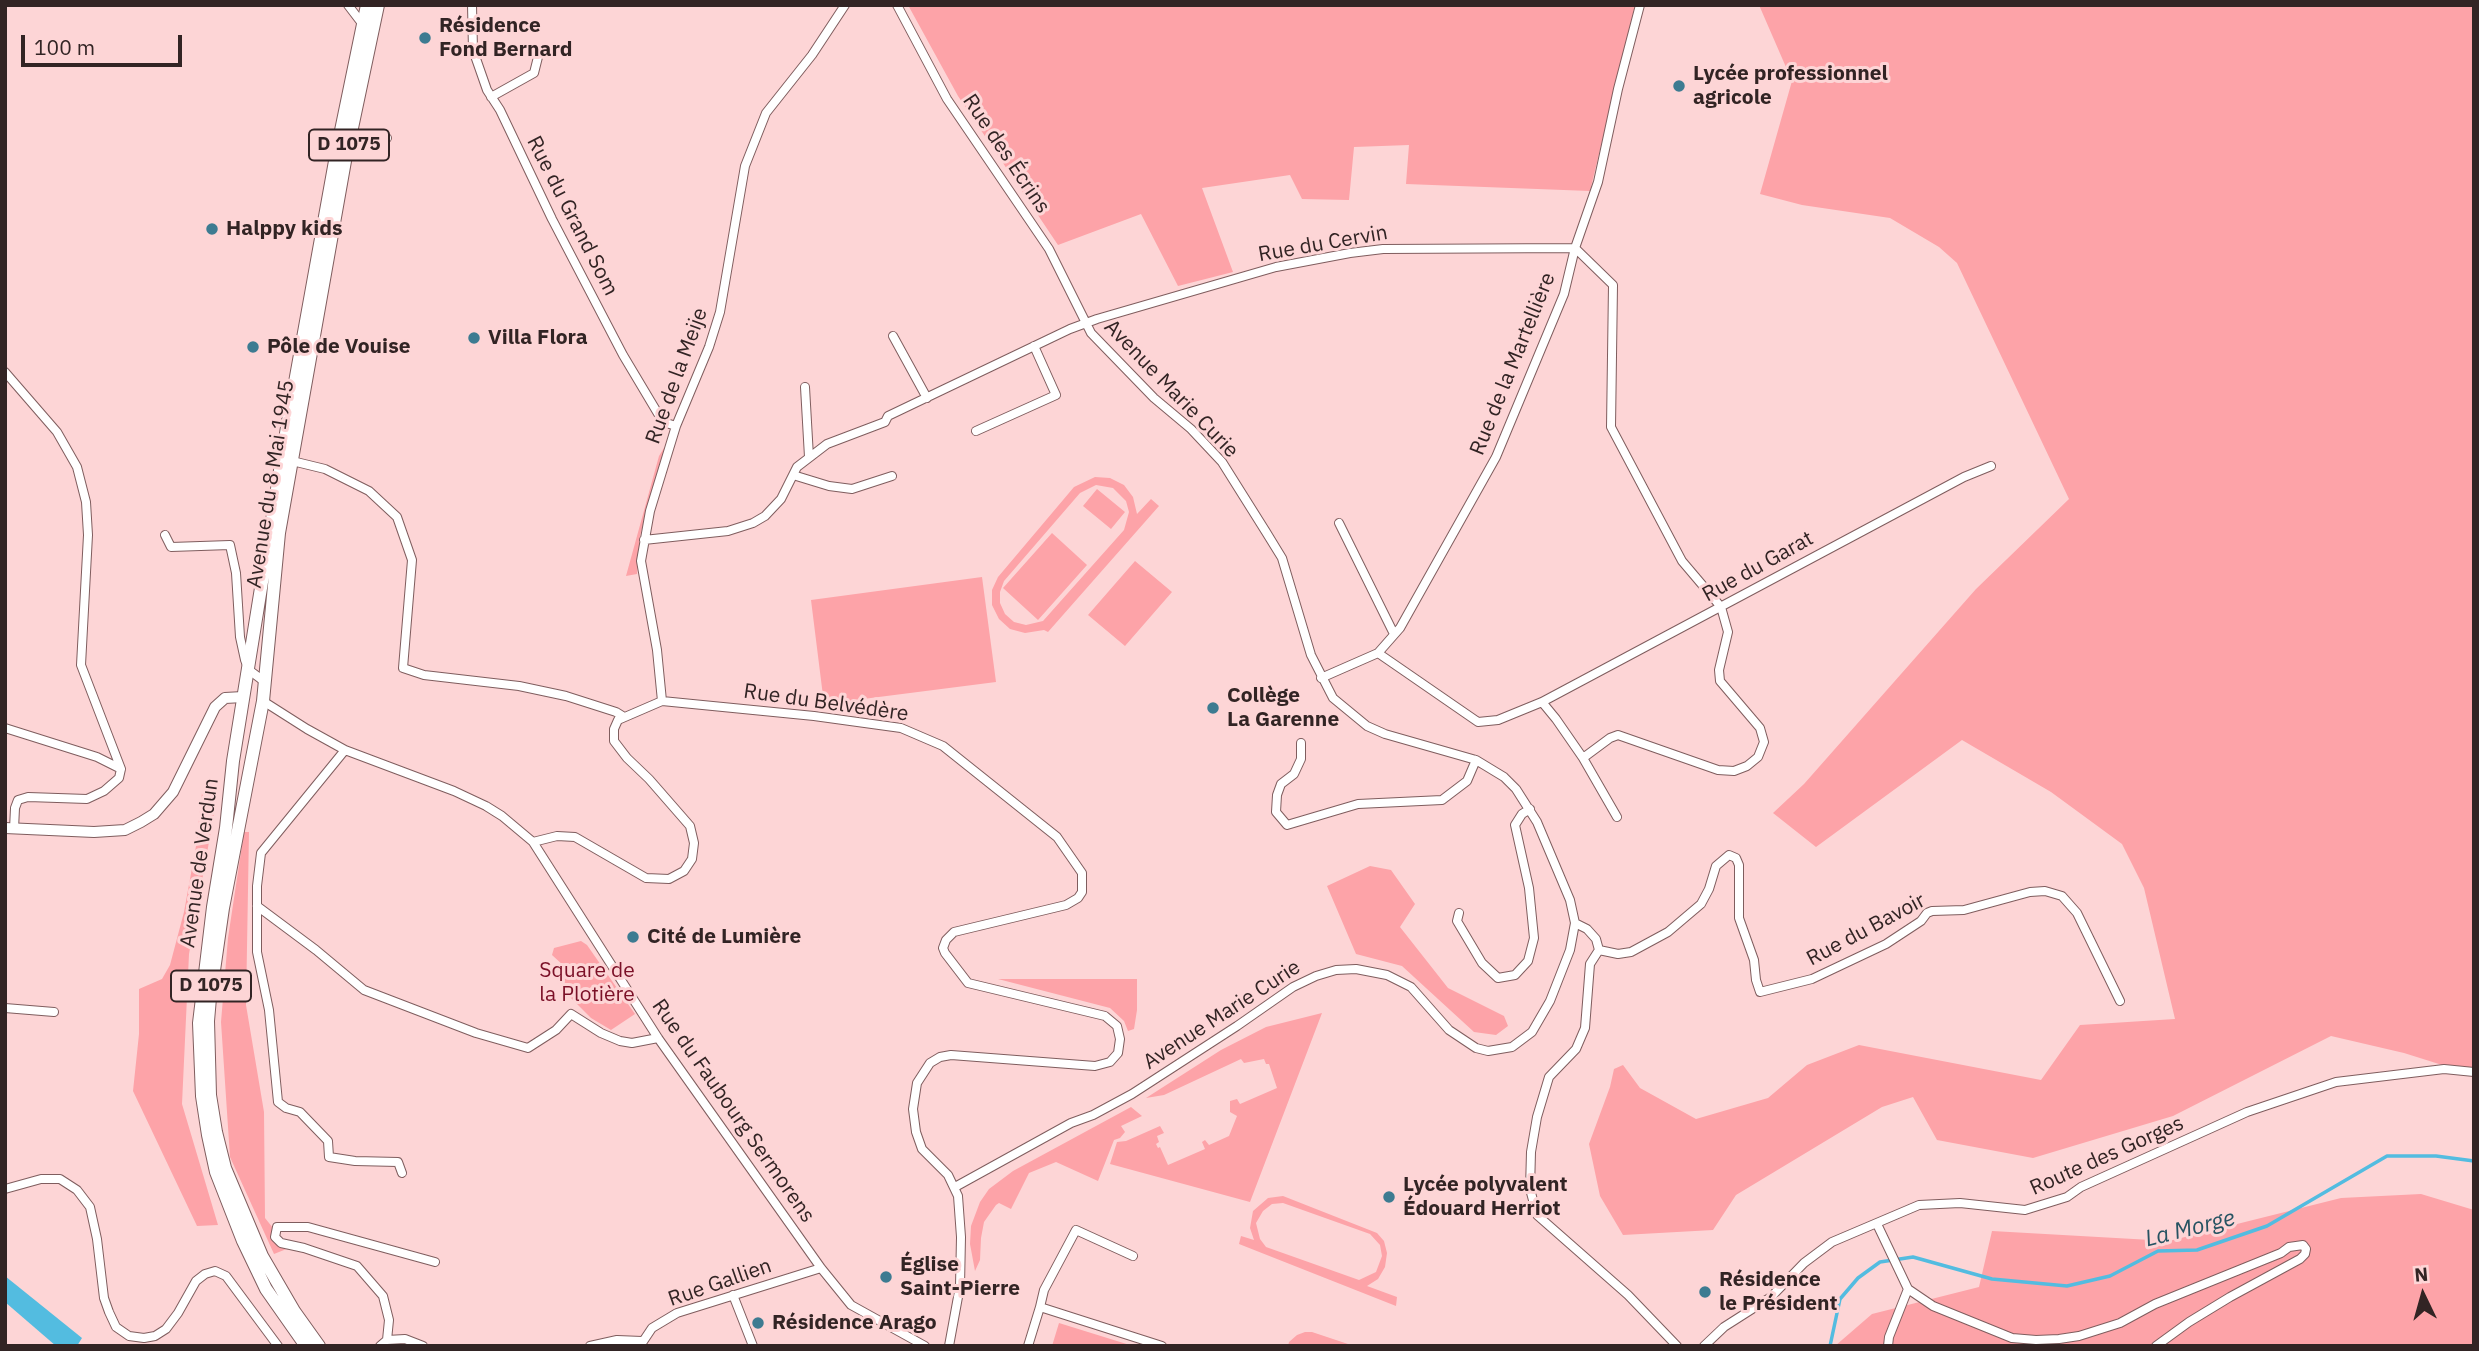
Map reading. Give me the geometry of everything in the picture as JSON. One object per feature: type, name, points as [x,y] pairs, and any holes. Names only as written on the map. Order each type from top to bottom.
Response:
[{"type":"main road","name":"Avenue du 8 Mai 1945","points":[[367,5],[369,27]]},
{"type":"main road","name":"Avenue du 8 Mai 1945","points":[[243,698],[345,139],[369,27],[378,5]]},
{"type":"main road","name":"Avenue du 8 Mai 1945","points":[[263,701],[287,460]]},
{"type":"main road","points":[[243,698],[263,701]]},
{"type":"main road","name":"Avenue de Verdun","points":[[243,698],[200,998],[199,1057],[202,1096],[216,1172],[243,1241],[266,1289],[306,1346]]},
{"type":"main road","name":"Avenue de Verdun","points":[[263,701],[225,895],[210,998],[208,1057],[211,1095],[225,1168],[254,1238],[293,1311],[319,1346]]},
{"type":"street","points":[[348,5],[369,27]]},
{"type":"street","name":"Rue du Grand Som","points":[[472,5],[472,50],[491,97],[623,355],[663,422],[676,426]]},
{"type":"street","name":"Rue de la Meije","points":[[662,701],[657,650],[641,561],[650,511],[676,426],[720,313],[749,155],[766,113],[812,55],[845,5]]},
{"type":"street","name":"Rue des Écrins","points":[[897,5],[947,99],[1049,249],[1085,323]]},
{"type":"street","name":"Rue de la Martellière","points":[[1321,678],[1378,653],[1400,628],[1496,457],[1564,294],[1574,248],[1598,181],[1640,5]]},
{"type":"street","points":[[491,97],[534,73],[538,57],[532,48]]},
{"type":"street","points":[[345,139],[387,138]]},
{"type":"street","points":[[1574,248],[1613,285],[1611,427],[1682,561],[1721,607],[1728,632],[1719,670],[1720,681],[1760,728],[1764,742],[1758,757],[1748,766],[1734,771],[1718,770],[1618,734],[1583,758]]},
{"type":"street","name":"Rue du Cervin","points":[[808,457],[827,444],[885,422],[888,416],[1085,323],[1276,267],[1383,249],[1574,248]]},
{"type":"street","name":"Avenue Marie Curie","points":[[955,1187],[1070,1123],[1093,1115],[1132,1094],[1293,986],[1336,970],[1356,969],[1387,975],[1411,987],[1450,1030],[1476,1048],[1488,1051],[1513,1047],[1532,1032],[1549,1001],[1570,950],[1575,923],[1570,900],[1530,808],[1504,777],[1476,760],[1385,734],[1367,726],[1333,698],[1311,655],[1282,558],[1222,462],[1191,429],[1154,398],[1091,333],[1085,323]]},
{"type":"street","points":[[894,336],[927,398]]},
{"type":"street","points":[[976,431],[1056,395],[1034,346]]},
{"type":"street","points":[[5,372],[57,432],[77,467],[86,502],[88,535],[81,665],[121,769],[119,778],[104,791],[87,799],[28,797],[18,800],[9,829],[94,832],[125,830],[141,822],[154,814],[173,792],[215,707],[225,698],[243,698]]},
{"type":"street","points":[[644,540],[742,528],[773,509],[797,467],[808,457],[805,387]]},
{"type":"street","points":[[287,460],[325,469],[369,491],[397,517],[412,561],[403,668],[424,675],[519,686],[554,693],[616,712],[624,717]]},
{"type":"street","name":"Rue du Garat","points":[[1378,653],[1478,722],[1498,720],[1542,702],[1964,477],[1992,466]]},
{"type":"street","points":[[793,475],[829,486],[852,489],[892,475]]},
{"type":"street","points":[[1339,523],[1394,634]]},
{"type":"street","points":[[165,535],[171,547],[230,545],[236,573],[240,637],[249,670],[265,682]]},
{"type":"street","name":"Rue du Faubourg Sermorens","points":[[263,701],[345,750],[454,791],[486,806],[533,842],[658,1038],[821,1268],[851,1306],[925,1346]]},
{"type":"street","points":[[533,842],[557,836],[575,837],[646,878],[669,879],[684,872],[692,859],[694,843],[690,826],[627,758],[614,740],[614,729],[618,720],[662,701]]},
{"type":"street","name":"Rue du Belvédère","points":[[662,701],[839,718],[901,728],[918,734],[943,746],[1057,837],[1082,873],[1082,892],[1078,898],[1066,905],[954,932],[946,940],[944,953],[968,983],[1105,1016],[1117,1026],[1120,1039],[1118,1054],[1110,1062],[1096,1066],[951,1055],[930,1063],[917,1083],[913,1109],[916,1132],[922,1149],[948,1175],[955,1187]]},
{"type":"street","points":[[1542,702],[1583,758],[1617,817]]},
{"type":"street","points":[[5,728],[97,757],[121,769]]},
{"type":"street","points":[[1301,743],[1301,759],[1294,774],[1281,784],[1277,795],[1276,813],[1287,825],[1359,804],[1442,800],[1467,781],[1476,760]]},
{"type":"street","points":[[345,750],[261,853],[257,952],[269,1010],[278,1102],[286,1108],[300,1112],[328,1141],[329,1157],[355,1161],[398,1162],[402,1174]]},
{"type":"street","points":[[1459,913],[1457,920],[1482,963],[1498,978],[1515,975],[1528,961],[1534,938],[1530,888],[1515,825],[1530,808]]},
{"type":"street","name":"Rue du Bavoir","points":[[1599,950],[1618,954],[1630,952],[1668,932],[1701,904],[1716,866],[1729,855],[1736,858],[1739,866],[1739,918],[1754,960],[1760,992],[1812,979],[1885,944],[1932,911],[1964,910],[2030,892],[2045,891],[2062,896],[2077,913],[2120,1001]]},
{"type":"street","points":[[257,906],[364,990],[476,1033],[528,1048],[556,1030],[571,1014],[601,1033],[620,1041],[632,1043],[658,1038]]},
{"type":"street","points":[[1575,923],[1587,929],[1596,939],[1599,950],[1590,964],[1585,1028],[1576,1049],[1549,1077],[1537,1117],[1531,1152],[1530,1189],[1537,1215],[1628,1295],[1676,1346]]},
{"type":"street","points":[[5,1008],[54,1012]]},
{"type":"street","name":"Route des Gorges","points":[[1704,1346],[1724,1327],[1771,1297],[1804,1263],[1832,1242],[1919,1205],[1960,1203],[2025,1210],[2057,1201],[2081,1187],[2247,1112],[2336,1082],[2444,1069],[2474,1072]]},
{"type":"street","points":[[5,1189],[41,1179],[60,1179],[77,1190],[90,1207],[104,1298],[116,1327],[129,1336],[155,1336],[166,1329],[195,1281],[205,1273],[215,1271],[226,1276],[278,1346]]},
{"type":"street","points":[[949,1346],[960,1286],[961,1237],[955,1187]]},
{"type":"street","points":[[1877,1224],[1908,1289],[1888,1346]]},
{"type":"street","points":[[423,1346],[405,1339],[384,1343],[389,1321],[383,1296],[357,1266],[281,1243],[275,1237],[276,1227],[309,1227],[435,1262]]},
{"type":"street","points":[[1028,1346],[1049,1279],[1076,1230],[1133,1256]]},
{"type":"street","points":[[1908,1289],[1933,1306],[2012,1338],[2059,1339],[2080,1336],[2120,1322],[2155,1304],[2281,1253],[2289,1247],[2303,1245],[2306,1249],[2300,1259],[2230,1297],[2156,1346]]},
{"type":"street","name":"Rue Gallien","points":[[641,1344],[652,1328],[677,1313],[821,1268]]},
{"type":"street","points":[[733,1296],[753,1346]]},
{"type":"street","points":[[1040,1307],[1161,1346]]},
{"type":"street","points":[[590,1346],[617,1340],[641,1344]]},
{"type":"green space","points":[[908,5],[1635,5],[1590,191],[1406,184],[1409,145],[1354,147],[1349,200],[1302,199],[1290,175],[1202,188],[1233,272],[1178,286],[1141,214],[1058,245],[958,96]]},
{"type":"green space","points":[[1759,5],[2474,5],[2474,1075],[2404,1053],[2331,1036],[2173,1116],[2033,1158],[1937,1140],[1913,1097],[1882,1107],[1736,1195],[1713,1230],[1623,1235],[1600,1196],[1589,1144],[1614,1069],[1623,1065],[1640,1088],[1696,1119],[1768,1098],[1807,1065],[1859,1045],[2041,1080],[2080,1025],[2175,1019],[2144,888],[2122,844],[2051,792],[1962,740],[1816,847],[1773,813],[1804,784],[1976,589],[2069,499],[1957,263],[1939,247],[1890,218],[1802,205],[1760,194],[1792,81]]},
{"type":"green space","points":[[664,448],[667,450],[652,490],[640,536],[637,574],[626,576],[659,456]]},
{"type":"green space","points":[[1095,477],[1110,478],[1124,485],[1133,497],[1137,514],[1151,499],[1159,506],[1048,632],[1044,630],[1025,633],[1010,629],[999,619],[992,605],[992,590],[998,577],[1074,487]],"holes":[[[1096,485],[1113,488],[1126,501],[1129,512],[1124,530],[1043,621],[1026,625],[1014,622],[1005,614],[1000,603],[1004,581],[1080,493]]]},
{"type":"green space","points":[[1097,489],[1125,512],[1111,529],[1083,506]]},
{"type":"green space","points":[[1052,533],[1087,565],[1038,620],[1003,588]]},
{"type":"green space","points":[[1135,561],[1172,592],[1125,646],[1088,615]]},
{"type":"green space","points":[[982,577],[996,682],[824,704],[811,600]]},
{"type":"green space","points":[[209,789],[217,797],[189,954],[182,1104],[218,1225],[197,1226],[133,1091],[139,1034],[139,989],[162,979],[170,965],[184,912],[202,793]]},
{"type":"green space","points":[[244,832],[249,832],[246,1005],[264,1112],[265,1218],[289,1248],[274,1254],[230,1157],[221,1022],[228,938]]},
{"type":"green space","points":[[1370,866],[1391,870],[1415,904],[1400,927],[1448,988],[1504,1016],[1508,1026],[1496,1035],[1474,1032],[1402,966],[1356,954],[1327,886]]},
{"type":"green space","name":"Square de la Plotière","points":[[581,941],[587,945],[635,1014],[611,1030],[591,1018],[565,992],[564,966],[552,955],[554,948]]},
{"type":"green space","points":[[998,979],[1137,979],[1134,1029],[1128,1031],[1124,1021],[1110,1008]]},
{"type":"green space","points":[[1322,1013],[1250,1202],[1110,1164],[1117,1142],[1126,1141],[1160,1126],[1164,1133],[1157,1136],[1159,1142],[1156,1144],[1168,1165],[1205,1149],[1202,1142],[1205,1140],[1209,1145],[1229,1136],[1237,1116],[1230,1112],[1230,1101],[1237,1099],[1240,1104],[1277,1088],[1269,1064],[1266,1064],[1264,1059],[1244,1063],[1241,1059],[1164,1095],[1146,1098],[1221,1050],[1266,1027]]},
{"type":"green space","points":[[1131,1107],[1142,1116],[1121,1126],[1125,1132],[1114,1140],[1098,1181],[1056,1162],[1029,1173],[1011,1209],[999,1203],[996,1205],[984,1222],[980,1260],[975,1271],[970,1244],[971,1226],[980,1202],[989,1189],[1013,1171]]},
{"type":"green space","points":[[2421,1194],[2474,1210],[2474,1346],[1835,1346],[1872,1314],[1979,1287],[1992,1231],[2169,1241],[2341,1198]]},
{"type":"green space","points":[[1283,1196],[1377,1233],[1384,1241],[1387,1253],[1385,1267],[1378,1279],[1367,1286],[1397,1297],[1396,1306],[1239,1244],[1241,1236],[1254,1240],[1250,1228],[1253,1211],[1268,1198]],"holes":[[[1283,1203],[1370,1234],[1380,1245],[1382,1256],[1376,1272],[1359,1280],[1266,1247],[1260,1239],[1256,1223],[1263,1211],[1272,1204]]]},
{"type":"green space","points":[[1059,1323],[1133,1346],[1052,1346]]},
{"type":"green space","points":[[1305,1332],[1354,1346],[1288,1346],[1297,1335]]},
{"type":"water","points":[[5,1276],[82,1338],[77,1346],[56,1346],[5,1302]]},
{"type":"waterway","name":"La Morge","points":[[1830,1346],[1840,1299],[1858,1278],[1880,1262],[1913,1257],[1992,1279],[2067,1286],[2110,1276],[2158,1251],[2197,1250],[2267,1226],[2387,1156],[2436,1156],[2474,1161]]},
{"type":"place","name":"Résidence Fond Bernard","points":[[425,38]]},
{"type":"place","name":"Lycée professionnel agricole","points":[[1679,86]]},
{"type":"place","name":"Halppy kids","points":[[212,229]]},
{"type":"place","name":"Villa Flora","points":[[474,338]]},
{"type":"place","name":"Pôle de Vouise","points":[[253,347]]},
{"type":"place","name":"Collège La Garenne","points":[[1213,708]]},
{"type":"place","name":"Cité de Lumière","points":[[633,937]]},
{"type":"place","name":"Lycée polyvalent Édouard Herriot","points":[[1389,1197]]},
{"type":"place","name":"Église Saint-Pierre","points":[[886,1277]]},
{"type":"place","name":"Résidence le Président","points":[[1705,1292]]},
{"type":"place","name":"Résidence Arago","points":[[758,1323]]}]
